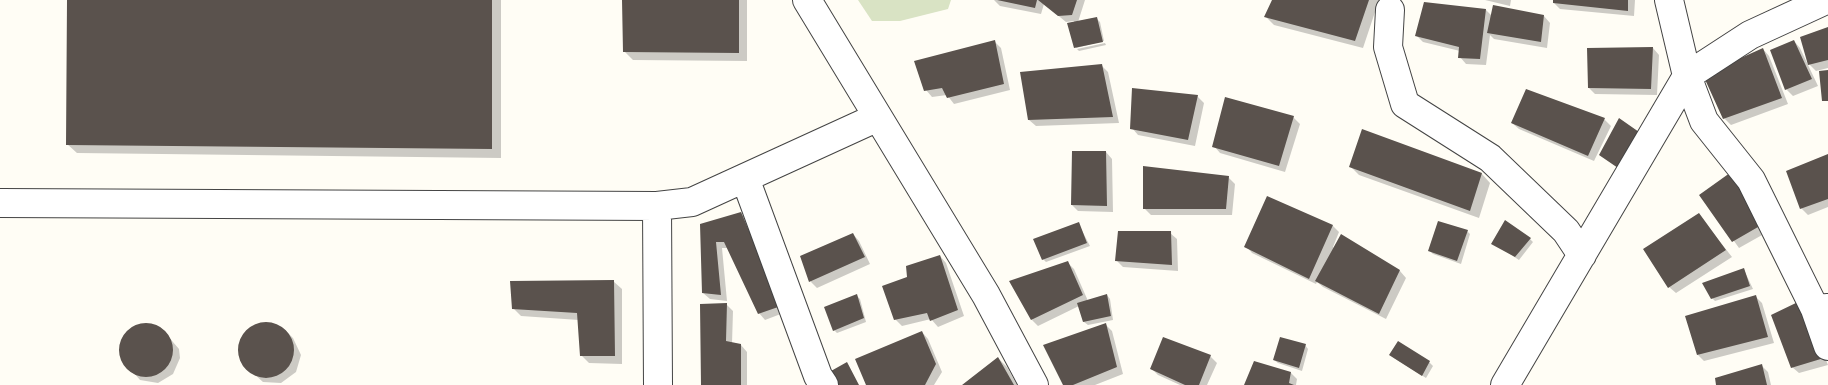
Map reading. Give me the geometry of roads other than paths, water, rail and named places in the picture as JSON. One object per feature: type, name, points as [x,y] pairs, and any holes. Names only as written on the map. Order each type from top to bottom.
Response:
[{"type":"street","points":[[807,0],[986,295],[1034,385]]},
{"type":"street","points":[[1670,0],[1688,76],[1704,121],[1751,180],[1822,308],[1828,346]]},
{"type":"street","points":[[1506,385],[1688,76],[1750,35],[1826,0]]},
{"type":"street","points":[[1390,10],[1388,47],[1405,104],[1490,158],[1566,231],[1582,255]]},
{"type":"street","points":[[0,203],[657,206],[692,202],[878,118]]},
{"type":"street","points":[[745,178],[818,376],[824,385]]},
{"type":"street","points":[[657,206],[658,385]]}]
